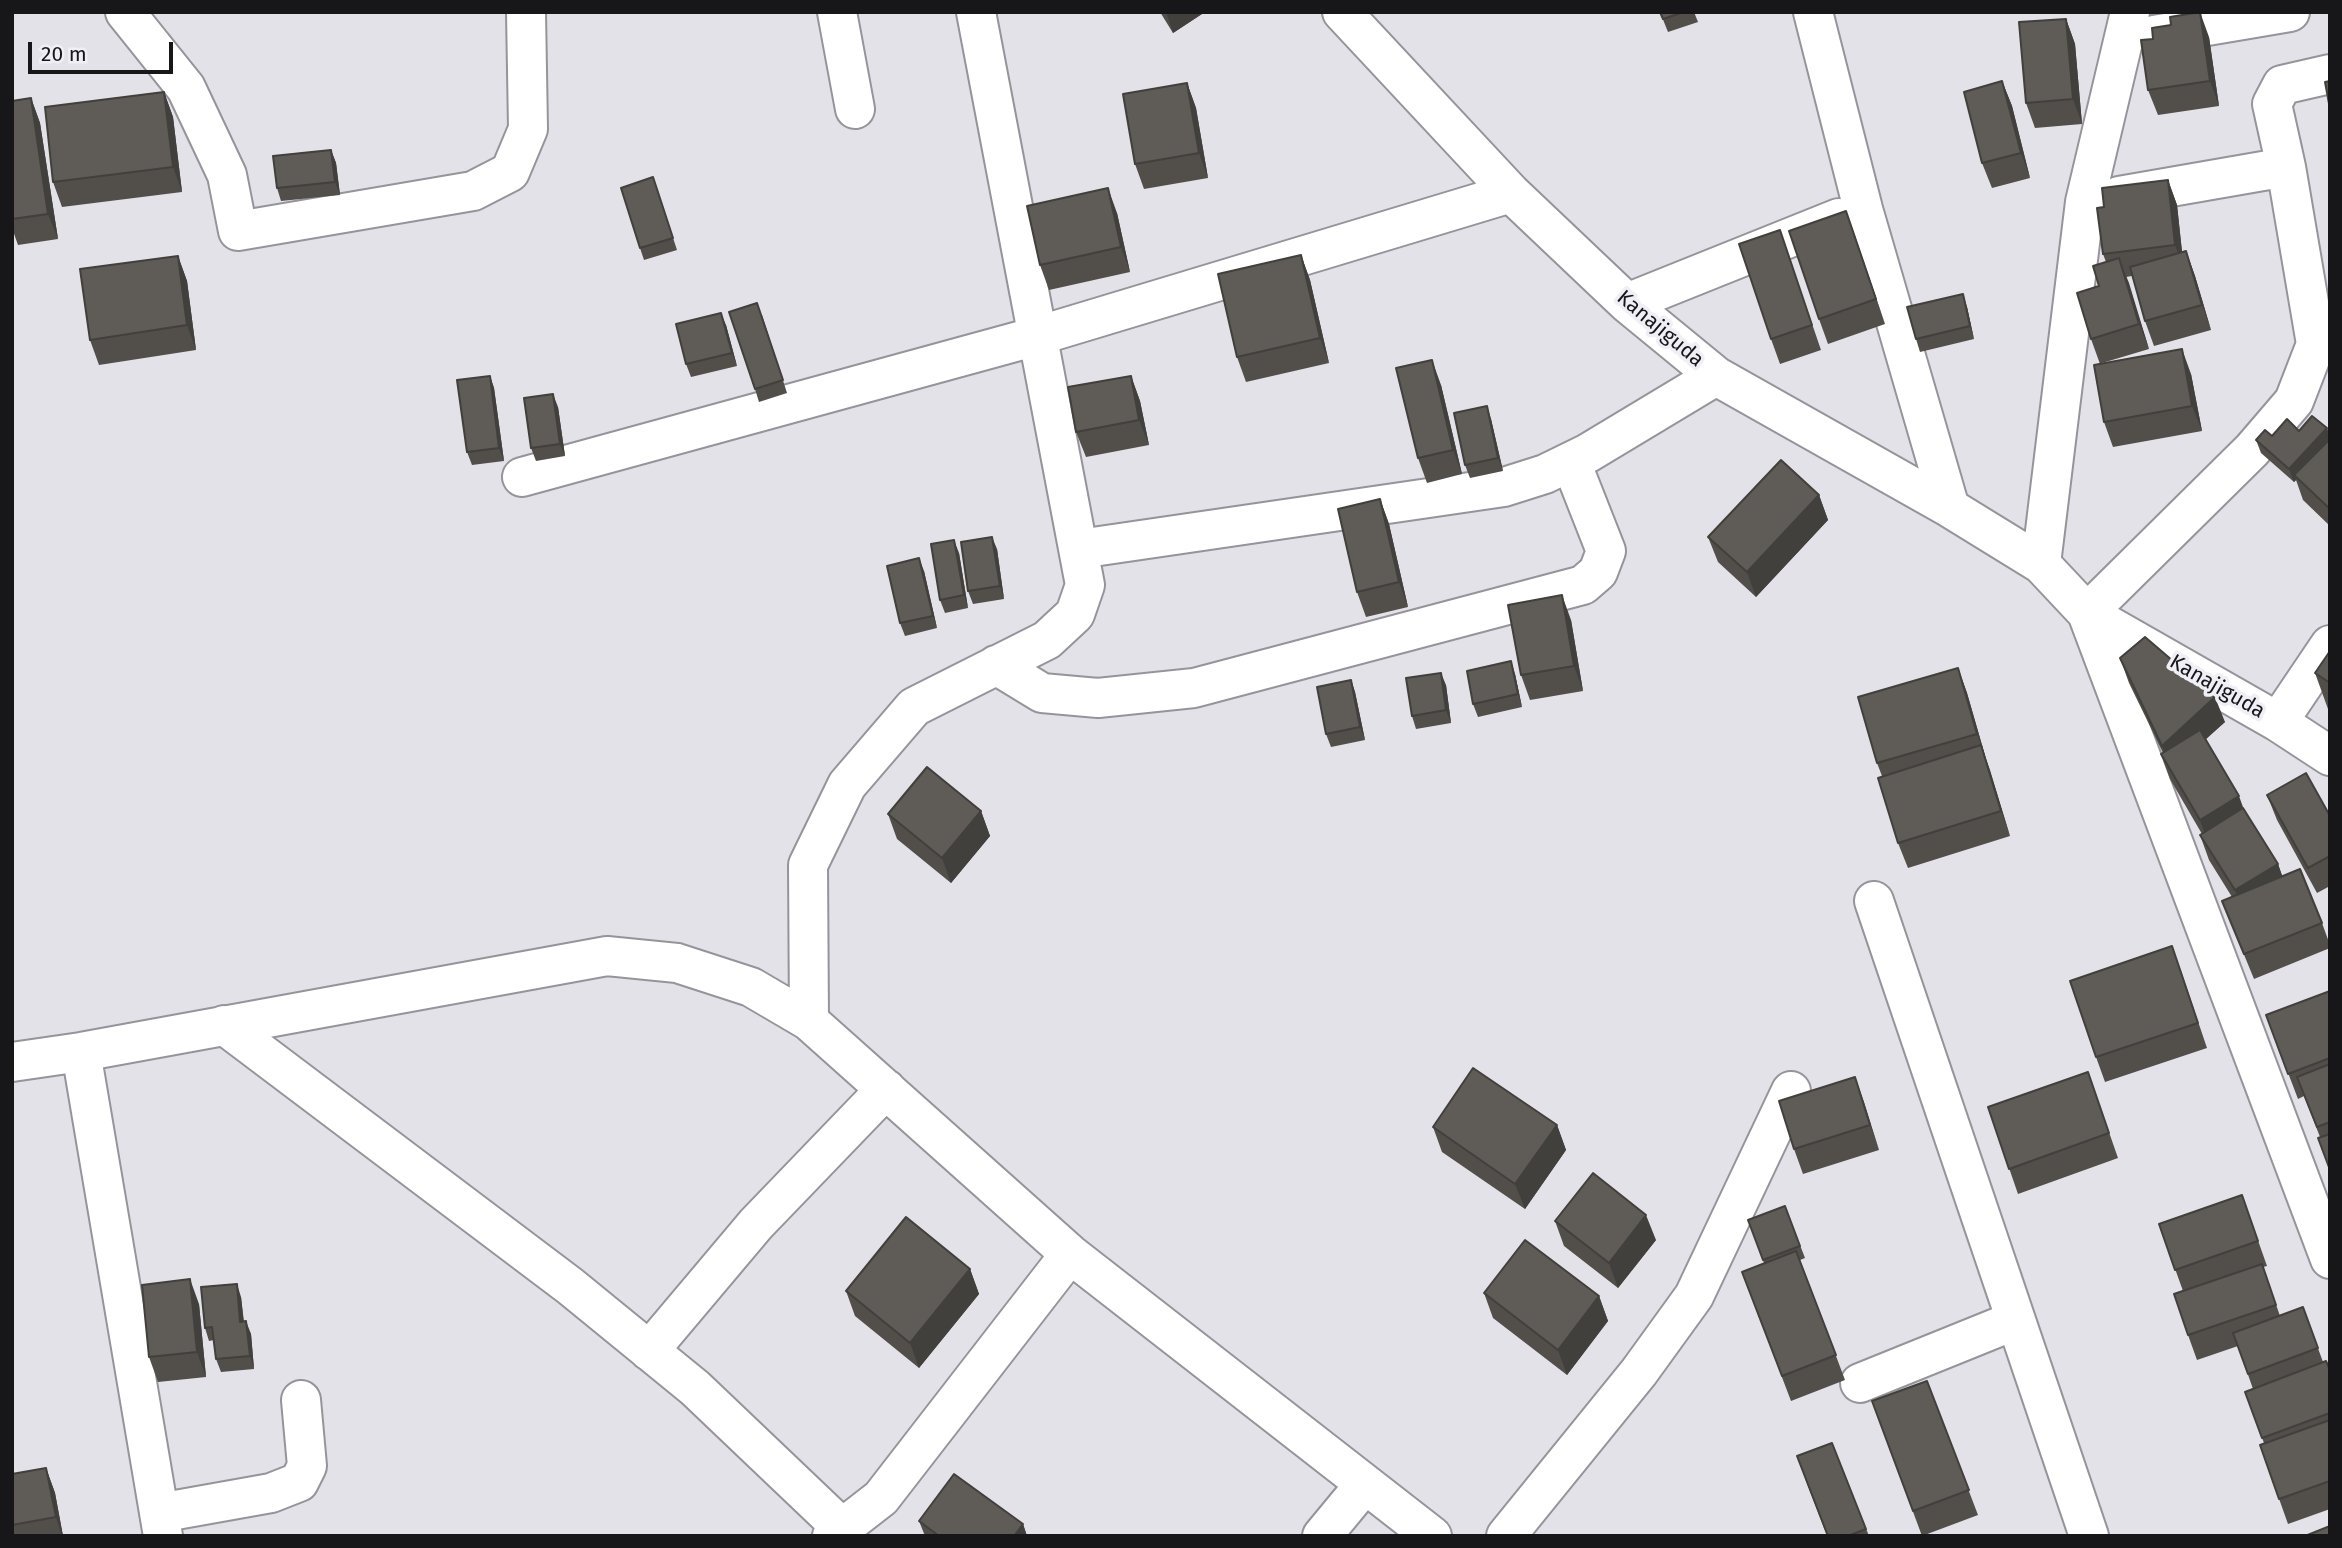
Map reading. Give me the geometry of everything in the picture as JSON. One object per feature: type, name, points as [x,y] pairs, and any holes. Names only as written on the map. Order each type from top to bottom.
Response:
[{"type":"street","points":[[125,12],[186,88],[227,175],[238,231],[473,191],[510,172],[528,128],[526,12]]},
{"type":"street","points":[[836,12],[855,109]]},
{"type":"street","points":[[809,1021],[808,865],[847,785],[914,706],[1047,640],[1075,614],[1086,585],[976,12]]},
{"type":"street","name":"Kanajiguda","points":[[1342,12],[1511,192],[1627,303],[1716,376],[1950,508],[2041,564],[2087,613],[2278,722],[2330,756]]},
{"type":"street","points":[[1813,12],[1863,209],[1950,508]]},
{"type":"street","points":[[2041,564],[2085,202],[2127,26],[2290,12]]},
{"type":"street","points":[[2330,74],[2282,85],[2272,104],[2286,167],[2316,344],[2294,401],[2252,450],[2087,613],[2330,1258]]},
{"type":"street","points":[[2085,202],[2286,167]]},
{"type":"street","points":[[523,477],[1037,335],[1511,192]]},
{"type":"street","points":[[1627,303],[1863,209]]},
{"type":"street","points":[[1079,549],[1504,487],[1545,474],[1571,462],[1716,376]]},
{"type":"street","points":[[996,665],[1042,693],[1098,698],[1194,688],[1583,585],[1598,572],[1606,551],[1571,462]]},
{"type":"street","points":[[2278,722],[2330,645]]},
{"type":"street","points":[[1874,901],[2089,1536]]},
{"type":"street","points":[[12,1062],[81,1052],[607,956],[677,963],[751,987],[809,1021],[1070,1254],[1432,1536]]},
{"type":"street","points":[[224,1026],[569,1286],[695,1388],[837,1532],[881,1498],[1070,1254]]},
{"type":"street","points":[[81,1052],[161,1525],[271,1493],[299,1482],[307,1466],[301,1400]]},
{"type":"street","points":[[649,1351],[757,1224],[886,1089]]},
{"type":"street","points":[[1506,1536],[1639,1372],[1694,1296],[1791,1091]]},
{"type":"street","points":[[1860,1384],[2016,1320]]},
{"type":"street","points":[[1322,1536],[1365,1484]]},
{"type":"building","points":[[1660,12],[1684,12],[1663,19]]},
{"type":"building","points":[[2200,12],[2210,81],[2148,90],[2141,40],[2153,39],[2152,28],[2171,25],[2170,17]]},
{"type":"building","points":[[2066,19],[2073,99],[2026,103],[2019,22]]},
{"type":"building","points":[[2002,81],[2021,153],[1982,163],[1964,92]]},
{"type":"building","points":[[2330,81],[2330,109],[2325,82]]},
{"type":"building","points":[[1187,83],[1199,153],[1135,164],[1123,94]]},
{"type":"building","points":[[164,92],[173,167],[53,182],[45,107]]},
{"type":"building","points":[[31,98],[48,214],[12,219],[12,101]]},
{"type":"building","points":[[331,150],[335,182],[277,188],[273,156]]},
{"type":"building","points":[[653,177],[673,238],[640,248],[621,188]]},
{"type":"building","points":[[2168,180],[2175,245],[2103,254],[2097,208],[2104,207],[2102,188]]},
{"type":"building","points":[[1108,188],[1121,247],[1040,265],[1027,206]]},
{"type":"building","points":[[1846,211],[1876,299],[1819,319],[1789,231]]},
{"type":"building","points":[[1780,230],[1812,325],[1771,339],[1739,244]]},
{"type":"building","points":[[2186,251],[2202,305],[2145,321],[2130,267]]},
{"type":"building","points":[[1301,255],[1320,338],[1237,357],[1218,274]]},
{"type":"building","points":[[178,256],[187,325],[90,340],[80,269]]},
{"type":"building","points":[[2119,258],[2139,324],[2091,339],[2077,293],[2099,286],[2093,266]]},
{"type":"building","points":[[1963,294],[1970,326],[1916,339],[1907,307]]},
{"type":"building","points":[[757,303],[783,380],[755,389],[729,312]]},
{"type":"building","points":[[721,313],[732,353],[686,364],[676,324]]},
{"type":"building","points":[[2182,349],[2192,406],[2104,422],[2094,365]]},
{"type":"building","points":[[1432,360],[1453,450],[1418,458],[1396,368]]},
{"type":"building","points":[[490,376],[499,448],[467,452],[457,380]]},
{"type":"building","points":[[1131,376],[1139,420],[1076,432],[1068,387]]},
{"type":"building","points":[[553,394],[560,444],[531,448],[524,398]]},
{"type":"building","points":[[1487,406],[1498,458],[1465,465],[1454,413]]},
{"type":"building","points":[[2312,416],[2327,428],[2289,469],[2256,440],[2265,430],[2272,436],[2287,419],[2299,431]]},
{"type":"building","points":[[2330,439],[2330,509],[2294,475]]},
{"type":"building","points":[[1781,460],[1819,495],[1747,572],[1708,537]]},
{"type":"building","points":[[1380,499],[1399,582],[1357,592],[1338,509]]},
{"type":"building","points":[[992,537],[1000,586],[968,591],[961,542]]},
{"type":"building","points":[[954,540],[964,595],[940,600],[931,544]]},
{"type":"building","points":[[919,558],[933,616],[900,623],[887,566]]},
{"type":"building","points":[[1562,595],[1574,666],[1521,675],[1508,605]]},
{"type":"building","points":[[2145,637],[2215,697],[2162,746],[2120,658]]},
{"type":"building","points":[[2330,651],[2330,683],[2315,673]]},
{"type":"building","points":[[1511,661],[1518,694],[1473,704],[1467,671]]},
{"type":"building","points":[[1958,668],[1977,734],[1877,763],[1858,697]]},
{"type":"building","points":[[1441,673],[1446,710],[1412,716],[1406,678]]},
{"type":"building","points":[[1351,680],[1360,727],[1326,734],[1317,687]]},
{"type":"building","points":[[2200,730],[2239,796],[2200,820],[2161,754]]},
{"type":"building","points":[[1981,745],[2001,811],[1898,843],[1878,778]]},
{"type":"building","points":[[927,767],[981,811],[942,858],[888,814]]},
{"type":"building","points":[[2306,773],[2330,816],[2330,856],[2308,868],[2267,795]]},
{"type":"building","points":[[2243,808],[2278,864],[2235,890],[2200,835]]},
{"type":"building","points":[[2300,869],[2322,923],[2244,954],[2222,901]]},
{"type":"building","points":[[2172,946],[2198,1023],[2096,1057],[2070,981]]},
{"type":"building","points":[[2330,991],[2330,1058],[2288,1074],[2266,1015]]},
{"type":"building","points":[[2330,1064],[2330,1122],[2317,1127],[2297,1077]]},
{"type":"building","points":[[1473,1068],[1557,1125],[1515,1184],[1433,1127]]},
{"type":"building","points":[[2088,1072],[2109,1133],[2009,1169],[1988,1107]]},
{"type":"building","points":[[1855,1077],[1870,1125],[1794,1149],[1779,1101]]},
{"type":"building","points":[[2330,1134],[2330,1170],[2318,1138]]},
{"type":"building","points":[[1593,1173],[1646,1215],[1609,1263],[1555,1221]]},
{"type":"building","points":[[2242,1195],[2258,1241],[2175,1270],[2159,1224]]},
{"type":"building","points":[[1785,1206],[1800,1246],[1763,1260],[1748,1220]]},
{"type":"building","points":[[906,1217],[970,1269],[910,1343],[846,1291]]},
{"type":"building","points":[[1525,1240],[1599,1296],[1558,1350],[1484,1293]]},
{"type":"building","points":[[1796,1251],[1836,1355],[1782,1376],[1742,1272]]},
{"type":"building","points":[[2262,1264],[2276,1305],[2188,1335],[2174,1294]]},
{"type":"building","points":[[190,1279],[197,1352],[149,1357],[142,1285]]},
{"type":"building","points":[[237,1284],[240,1322],[246,1321],[250,1356],[216,1359],[212,1327],[205,1328],[201,1287]]},
{"type":"building","points":[[2303,1307],[2318,1348],[2248,1374],[2233,1333]]},
{"type":"building","points":[[2326,1361],[2330,1370],[2330,1413],[2262,1438],[2245,1392]]},
{"type":"building","points":[[1927,1381],[1969,1490],[1913,1511],[1872,1401]]},
{"type":"building","points":[[2330,1420],[2330,1481],[2279,1499],[2260,1445]]},
{"type":"building","points":[[1832,1443],[1866,1529],[1848,1536],[1828,1536],[1797,1456]]},
{"type":"building","points":[[46,1468],[56,1517],[12,1525],[12,1474]]},
{"type":"building","points":[[954,1474],[1023,1524],[1014,1536],[939,1536],[919,1521]]},
{"type":"building","points":[[2330,1526],[2330,1536],[2305,1536]]}]
